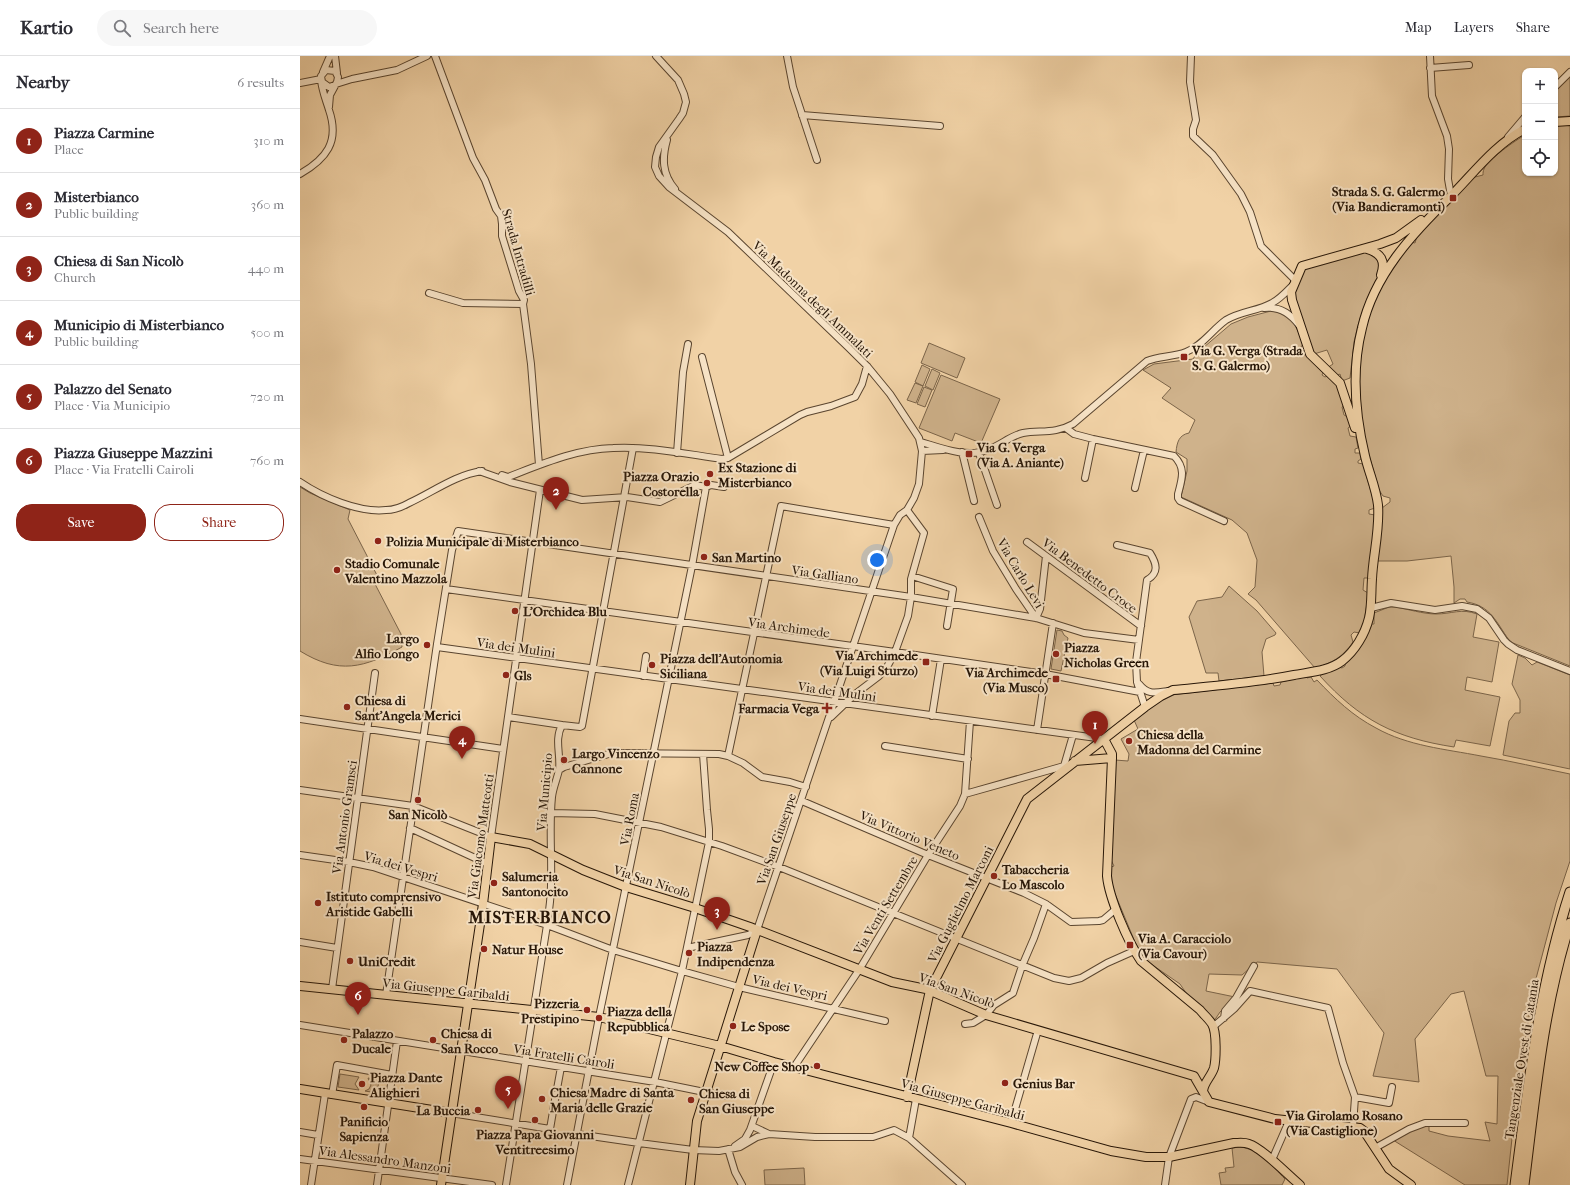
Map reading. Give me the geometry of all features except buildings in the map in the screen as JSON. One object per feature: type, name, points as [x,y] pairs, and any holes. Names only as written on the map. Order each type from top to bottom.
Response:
[{"type":"highway","name":"Tangenziale Ovest di Catania","points":[[1515,1185],[1537,1021],[1559,926],[1570,892]]},
{"type":"highway","name":"Tangenziale Ovest di Catania","points":[[1524,1185],[1546,1023],[1570,923]]},
{"type":"main road","points":[[1558,122],[1570,121]]},
{"type":"main road","points":[[1365,457],[1356,409],[1355,370],[1362,328],[1369,304],[1378,286],[1402,249],[1422,225],[1500,146],[1522,130]]},
{"type":"main road","points":[[1173,690],[1264,681],[1313,672],[1334,665],[1346,657],[1359,640],[1369,619],[1371,608],[1378,508],[1365,457],[1340,383],[1310,354],[1300,327],[1291,295],[1302,266],[1367,249],[1396,238],[1410,229],[1449,197]]},
{"type":"main road","points":[[1367,249],[1379,254],[1383,262],[1383,271],[1378,286]]},
{"type":"main road","points":[[1340,383],[1344,385],[1350,382],[1355,370]]},
{"type":"main road","name":"Via Guglielmo Marconi","points":[[907,1097],[930,990],[1027,798],[1145,707],[1173,690]]},
{"type":"main road","points":[[1106,738],[1112,754],[1107,876],[1109,891],[1134,951],[1141,961],[1200,1010],[1214,1026],[1214,1069],[1204,1084],[1203,1091]]},
{"type":"main road","points":[[1069,765],[1112,760]]},
{"type":"main road","name":"Via San Nicolò","points":[[491,837],[530,844],[583,870],[626,887],[695,908],[757,930],[892,982],[930,990],[986,1015],[1194,1076],[1209,1102]]},
{"type":"main road","name":"Via Giacomo Matteotti","points":[[442,1181],[483,904],[491,837]]},
{"type":"main road","name":"Via San Giuseppe","points":[[690,1185],[697,1121],[757,930]]},
{"type":"main road","name":"Via Giuseppe Garibaldi","points":[[300,986],[599,1017],[720,1046],[774,1062],[1112,1151],[1146,1157],[1170,1157],[1234,1143],[1250,1144],[1261,1150],[1300,1185]]},
{"type":"main road","points":[[300,1089],[451,1113]]},
{"type":"main road","points":[[1209,1102],[1289,1121],[1353,1126],[1360,1128],[1364,1131],[1389,1169],[1411,1185]]},
{"type":"street","points":[[300,174],[319,162],[330,146],[332,126],[321,79],[330,56]]},
{"type":"street","points":[[329,110],[330,94],[338,80],[336,56]]},
{"type":"street","points":[[321,79],[326,86],[335,85],[352,79],[397,70],[427,56]]},
{"type":"street","name":"Strada Intradilli","points":[[435,56],[473,158],[485,180],[496,209],[501,216],[502,236],[519,291],[524,300],[523,304],[531,364],[539,465]]},
{"type":"street","name":"Via Madonna degli Ammalati","points":[[656,56],[678,80],[686,102],[683,114],[659,147],[655,167],[659,176],[728,232],[868,366],[862,384],[855,397],[800,415],[728,458]]},
{"type":"street","points":[[787,56],[793,87],[818,160]]},
{"type":"street","points":[[1191,56],[1190,82],[1196,120],[1192,129],[1193,136],[1213,155],[1241,194],[1250,212],[1261,246],[1295,282],[1273,303],[1257,309]]},
{"type":"street","points":[[1430,56],[1432,96],[1447,136],[1449,149],[1449,197]]},
{"type":"street","points":[[1430,68],[1469,65]]},
{"type":"street","points":[[323,72],[332,70],[342,78],[352,79]]},
{"type":"street","points":[[1558,84],[1570,72]]},
{"type":"street","points":[[300,83],[321,79]]},
{"type":"street","points":[[802,114],[940,126]]},
{"type":"street","points":[[1500,146],[1522,120]]},
{"type":"street","points":[[429,293],[463,303],[523,304]]},
{"type":"street","points":[[868,366],[897,403],[921,442],[947,450],[979,453],[993,448],[1020,434],[1051,432],[1066,428],[1073,424],[1147,361],[1179,354],[1192,349],[1228,319],[1244,312],[1270,307],[1282,310],[1288,313],[1300,327]]},
{"type":"street","points":[[677,453],[683,372],[688,344]]},
{"type":"street","points":[[300,482],[316,492],[347,504],[364,508],[388,510],[409,503],[448,482],[478,471],[486,470],[508,477],[576,453],[613,448],[633,448],[722,459],[728,458],[702,357]]},
{"type":"street","points":[[1066,428],[1074,434],[1093,439],[1174,456],[1182,466],[1183,471],[1178,494],[1180,501],[1224,521]]},
{"type":"street","points":[[1085,478],[1093,439]]},
{"type":"street","name":"Via San Giuseppe","points":[[757,930],[802,801],[894,525],[900,515],[907,510],[914,498],[919,484],[922,451],[921,442]]},
{"type":"street","points":[[508,717],[562,725],[582,726],[633,448]]},
{"type":"street","points":[[922,451],[947,450]]},
{"type":"street","points":[[1135,488],[1144,450]]},
{"type":"street","points":[[962,452],[974,501]]},
{"type":"street","points":[[979,453],[997,506]]},
{"type":"street","points":[[478,471],[510,482],[582,500],[623,498],[660,502],[695,485],[706,490],[711,485],[724,487]]},
{"type":"street","name":"Via Giacomo Matteotti","points":[[491,837],[540,490]]},
{"type":"street","name":"Via Roma","points":[[588,1071],[692,566],[706,490]]},
{"type":"street","points":[[728,756],[781,506],[894,525]]},
{"type":"street","points":[[829,719],[854,695],[879,676],[887,667],[895,652],[908,616],[912,576],[924,533],[907,510]]},
{"type":"street","name":"Via Carlo Levi","points":[[979,516],[993,551],[1036,618]]},
{"type":"street","name":"Via Galliano","points":[[446,589],[452,550],[458,531],[951,604],[1036,618],[1084,633],[1139,640]]},
{"type":"street","name":"Via Benedetto Croce","points":[[1027,542],[1141,626]]},
{"type":"street","points":[[1117,545],[1150,554],[1155,562],[1155,572],[1152,577],[1147,580],[1136,662],[1137,682],[1142,691],[1152,702]]},
{"type":"street","points":[[1036,618],[1040,609],[1046,556]]},
{"type":"street","points":[[912,576],[953,589],[947,626]]},
{"type":"street","points":[[386,995],[446,589]]},
{"type":"street","name":"Via Archimede","points":[[446,589],[895,652],[1045,674],[1142,691],[1157,693],[1173,690]]},
{"type":"street","points":[[1371,608],[1391,603],[1435,610],[1462,606],[1477,609],[1489,618],[1508,644],[1517,650],[1570,671]]},
{"type":"street","points":[[1036,730],[1053,623]]},
{"type":"street","name":"Via dei Mulini","points":[[437,647],[1070,735],[1106,738]]},
{"type":"street","points":[[643,676],[646,656]]},
{"type":"street","points":[[932,716],[941,659]]},
{"type":"street","name":"Via Antonio Gramsci","points":[[332,989],[348,862],[375,673]]},
{"type":"street","points":[[1130,689],[1137,682]]},
{"type":"street","points":[[1142,691],[1145,707]]},
{"type":"street","points":[[300,719],[434,740],[504,749]]},
{"type":"street","name":"Via Venti Settembre","points":[[794,1067],[859,970],[928,855],[960,806],[965,794],[970,721]]},
{"type":"street","name":"Via Municipio","points":[[506,1185],[547,925],[551,887],[552,795],[559,770],[560,752],[557,740],[562,725]]},
{"type":"street","points":[[965,794],[1069,765],[1070,735]]},
{"type":"street","points":[[885,746],[968,759]]},
{"type":"street","points":[[559,770],[564,767],[612,753],[703,754],[728,756],[743,763],[762,777],[790,782],[806,787]]},
{"type":"street","points":[[628,1185],[682,971],[709,842],[703,754]]},
{"type":"street","name":"Via San Nicolò","points":[[300,790],[413,806],[491,837]]},
{"type":"street","name":"Via Vittorio Veneto","points":[[802,801],[1046,904],[1071,922],[1102,920],[1116,909]]},
{"type":"street","points":[[551,812],[589,813],[639,822],[661,827],[722,846],[779,867],[1054,978],[1074,981],[1107,963],[1134,951]]},
{"type":"street","points":[[410,828],[488,864]]},
{"type":"street","name":"Via dei Vespri","points":[[300,855],[348,862],[403,876],[547,925],[613,950],[682,971],[740,987],[885,1021]]},
{"type":"street","points":[[965,1024],[973,1023],[986,1015],[994,1005],[1012,993],[1046,904]]},
{"type":"street","points":[[687,948],[748,935],[757,930]]},
{"type":"street","points":[[300,942],[337,948]]},
{"type":"street","points":[[1224,1018],[1225,1011],[1236,998],[1254,966]]},
{"type":"street","points":[[1214,1026],[1234,1009],[1250,991],[1328,1008],[1343,1063],[1355,1097],[1353,1126]]},
{"type":"street","name":"Via Fratelli Cairoli","points":[[300,1025],[655,1082],[724,1096]]},
{"type":"street","points":[[1011,1124],[1038,1030]]},
{"type":"street","points":[[377,1185],[397,1041]]},
{"type":"street","points":[[577,1134],[693,1150],[720,1151],[728,1149],[736,1146],[745,1139],[752,1126],[774,1062]]},
{"type":"street","points":[[311,1185],[318,1135],[337,1065],[393,1072]]},
{"type":"street","points":[[451,1113],[550,1129],[561,1067]]},
{"type":"street","points":[[567,1185],[588,1071]]},
{"type":"street","points":[[1355,1097],[1389,1103],[1392,1087]]},
{"type":"street","points":[[1165,1185],[1170,1157],[1192,1099],[1196,1097],[1209,1102]]},
{"type":"street","points":[[909,1138],[916,1099]]},
{"type":"street","points":[[1272,1160],[1289,1121]]},
{"type":"street","points":[[1375,1148],[1410,1129],[1426,1123],[1465,1123]]},
{"type":"street","points":[[752,1126],[769,1134]]},
{"type":"street","points":[[728,1149],[740,1148],[757,1137],[769,1134],[873,1137],[894,1130],[909,1138],[962,1185]]},
{"type":"street","points":[[300,1132],[318,1135]]},
{"type":"street","points":[[728,1149],[735,1172],[742,1185]]},
{"type":"street","name":"Via Alessandro Manzoni","points":[[300,1158],[314,1161],[379,1168],[442,1181],[492,1185]]},
{"type":"shaded area","points":[[1570,76],[1570,116],[1558,117],[1558,88]]},
{"type":"shaded area","points":[[1558,126],[1570,126],[1570,666],[1513,643],[1509,640],[1492,616],[1482,607],[1467,602],[1465,599],[1460,599],[1454,603],[1451,556],[1407,561],[1377,561],[1382,508],[1390,502],[1390,498],[1383,496],[1379,490],[1362,425],[1359,391],[1360,356],[1372,307],[1386,278],[1411,242],[1415,243],[1417,236],[1475,177],[1483,175],[1486,165],[1490,161],[1522,137],[1522,176],[1558,176]]},
{"type":"shaded area","points":[[1366,252],[1377,256],[1381,270],[1367,299],[1358,325],[1354,342],[1350,378],[1342,381],[1340,374],[1336,376],[1327,368],[1333,364],[1327,350],[1314,354],[1293,296],[1303,269]]},
{"type":"shaded area","points":[[1271,311],[1284,314],[1293,322],[1303,344],[1301,347],[1302,350],[1305,351],[1303,353],[1304,355],[1307,354],[1312,362],[1323,373],[1322,375],[1325,377],[1327,376],[1338,384],[1345,405],[1342,407],[1344,415],[1350,418],[1352,425],[1348,428],[1350,436],[1356,437],[1358,448],[1355,449],[1355,453],[1360,453],[1361,459],[1358,463],[1363,464],[1375,508],[1369,510],[1369,514],[1375,515],[1375,521],[1369,578],[1364,578],[1363,590],[1368,593],[1364,625],[1360,633],[1354,632],[1351,635],[1353,642],[1341,656],[1332,662],[1315,668],[1256,600],[1248,594],[1255,587],[1257,560],[1247,533],[1232,520],[1181,497],[1187,471],[1187,459],[1176,452],[1176,448],[1181,437],[1189,433],[1195,420],[1162,398],[1171,388],[1143,370],[1154,364],[1193,359],[1197,353],[1231,324],[1248,317]]},
{"type":"shaded area","points":[[929,343],[965,358],[957,378],[921,363]]},
{"type":"shaded area","points":[[922,365],[930,369],[923,386],[915,382]]},
{"type":"shaded area","points":[[932,369],[940,373],[933,390],[925,386]]},
{"type":"shaded area","points":[[941,375],[1000,399],[981,443],[955,433],[952,441],[919,428]]},
{"type":"shaded area","points":[[915,383],[923,386],[916,403],[907,400]]},
{"type":"shaded area","points":[[924,387],[932,390],[925,407],[917,404]]},
{"type":"shaded area","name":"Stadio Comunale Valentino Mazzola","points":[[300,487],[310,493],[350,510],[348,519],[380,581],[375,584],[401,634],[402,647],[376,660],[351,666],[339,666],[327,663],[314,659],[300,651]]},
{"type":"shaded area","points":[[1229,586],[1257,611],[1276,633],[1275,635],[1266,639],[1262,652],[1264,676],[1219,681],[1218,673],[1206,673],[1189,617],[1197,601],[1222,597]]},
{"type":"shaded area","points":[[1389,607],[1431,614],[1461,611],[1471,612],[1477,614],[1473,637],[1499,642],[1492,682],[1467,677],[1465,690],[1500,697],[1490,746],[1456,740],[1454,747],[1433,743],[1396,732],[1380,725],[1364,715],[1335,691],[1320,676],[1325,672],[1345,666],[1345,663],[1370,624],[1374,624],[1374,613]]},
{"type":"shaded area","points":[[1057,630],[1062,631],[1068,638],[1061,671],[1051,669]]},
{"type":"shaded area","points":[[1518,655],[1525,658],[1532,665],[1537,662],[1570,675],[1570,769],[1503,755],[1509,721],[1515,713],[1520,713],[1520,700],[1512,684]]},
{"type":"shaded area","points":[[1307,676],[1307,678],[1311,677],[1314,682],[1317,680],[1352,713],[1376,728],[1401,739],[1427,746],[1570,774],[1570,861],[1556,903],[1533,990],[1516,1101],[1507,1185],[1465,1185],[1393,1140],[1412,1130],[1429,1125],[1429,1131],[1448,1136],[1490,1141],[1485,1122],[1497,1124],[1498,1076],[1486,1076],[1464,991],[1451,994],[1415,1039],[1419,1082],[1373,1076],[1384,1033],[1337,969],[1257,962],[1242,975],[1209,974],[1206,991],[1235,997],[1220,1012],[1214,1021],[1188,996],[1180,984],[1143,957],[1135,942],[1113,889],[1111,867],[1114,866],[1111,860],[1115,760],[1128,761],[1129,754],[1121,739],[1138,729],[1134,720],[1159,700],[1171,695],[1273,683],[1274,686],[1280,685],[1281,682]]},
{"type":"shaded area","points":[[340,1074],[359,1077],[355,1084],[359,1090],[338,1087]]},
{"type":"shaded area","points":[[368,1078],[379,1080],[377,1093],[365,1091],[369,1089],[371,1085]]},
{"type":"shaded area","points":[[1232,1148],[1247,1148],[1265,1159],[1285,1179],[1282,1185],[1221,1185],[1219,1173],[1226,1172],[1225,1168],[1234,1167]]},
{"type":"shaded area","points":[[804,1168],[805,1185],[765,1185],[764,1170]]},
{"type":"place","name":"Strada S. G. Galermo (Via Bandieramonti)","points":[[1453,198]]},
{"type":"place","name":"Via G. Verga (Strada S. G. Galermo)","points":[[1184,357]]},
{"type":"place","name":"Via G. Verga (Via A. Aniante)","points":[[969,454]]},
{"type":"place","name":"Ex Stazione di Misterbianco","points":[[710,474]]},
{"type":"place","name":"Piazza Orazio Costorella","points":[[707,483]]},
{"type":"place","name":"Misterbianco","points":[[556,510]]},
{"type":"place","name":"Polizia Municipale di Misterbianco","points":[[378,541]]},
{"type":"place","name":"San Martino","points":[[704,557]]},
{"type":"place","name":"Stadio Comunale Valentino Mazzola","points":[[337,570]]},
{"type":"place","name":"L'Orchidea Blu","points":[[515,611]]},
{"type":"place","name":"Largo Alfio Longo","points":[[427,645]]},
{"type":"place","name":"Piazza Nicholas Green","points":[[1056,654]]},
{"type":"place","name":"Via Archimede (Via Luigi Sturzo)","points":[[926,662]]},
{"type":"place","name":"Piazza dell'Autonomia Siciliana","points":[[652,665]]},
{"type":"place","name":"Gls","points":[[506,675]]},
{"type":"place","name":"Via Archimede (Via Musco)","points":[[1056,679]]},
{"type":"place","name":"Chiesa di Sant'Angela Merici","points":[[347,707]]},
{"type":"place","name":"Farmacia Vega","points":[[827,708]]},
{"type":"place","name":"Chiesa della Madonna del Carmine","points":[[1129,741]]},
{"type":"place","name":"Piazza Carmine","points":[[1095,744]]},
{"type":"place","name":"Municipio di Misterbianco","points":[[462,759]]},
{"type":"place","name":"Largo Vincenzo Cannone","points":[[564,760]]},
{"type":"place","name":"San Nicolò","points":[[418,800]]},
{"type":"place","name":"Tabaccheria Lo Mascolo","points":[[994,876]]},
{"type":"place","name":"Salumeria Santonocito","points":[[494,883]]},
{"type":"place","name":"Istituto comprensivo Aristide Gabelli","points":[[318,903]]},
{"type":"place","name":"Chiesa di San Nicolò","points":[[717,930]]},
{"type":"place","name":"Via A. Caracciolo (Via Cavour)","points":[[1130,945]]},
{"type":"place","name":"Natur House","points":[[484,949]]},
{"type":"place","name":"Piazza Indipendenza","points":[[689,953]]},
{"type":"place","name":"UniCredit","points":[[350,961]]},
{"type":"place","name":"Pizzeria Prestipino","points":[[587,1010]]},
{"type":"place","name":"Piazza Giuseppe Mazzini","points":[[358,1015]]},
{"type":"place","name":"Piazza della Repubblica","points":[[599,1018]]},
{"type":"place","name":"Le Spose","points":[[733,1026]]},
{"type":"place","name":"Palazzo Ducale","points":[[344,1040]]},
{"type":"place","name":"Chiesa di San Rocco","points":[[433,1040]]},
{"type":"place","name":"New Coffee Shop","points":[[817,1066]]},
{"type":"place","name":"Genius Bar","points":[[1005,1083]]},
{"type":"place","name":"Piazza Dante Alighieri","points":[[362,1084]]},
{"type":"place","name":"Chiesa Madre di Santa Maria delle Grazie","points":[[542,1099]]},
{"type":"place","name":"Chiesa di San Giuseppe","points":[[691,1100]]},
{"type":"place","name":"Panificio Sapienza","points":[[364,1107]]},
{"type":"place","name":"Palazzo del Senato","points":[[508,1109]]},
{"type":"place","name":"La Buccia","points":[[478,1110]]},
{"type":"place","name":"Piazza Papa Giovanni Ventitreesimo","points":[[535,1120]]},
{"type":"place","name":"Via Girolamo Rosano (Via Castiglione)","points":[[1278,1122]]},
{"type":"district","name":"MISTERBIANCO","points":[[540,917]]}]
